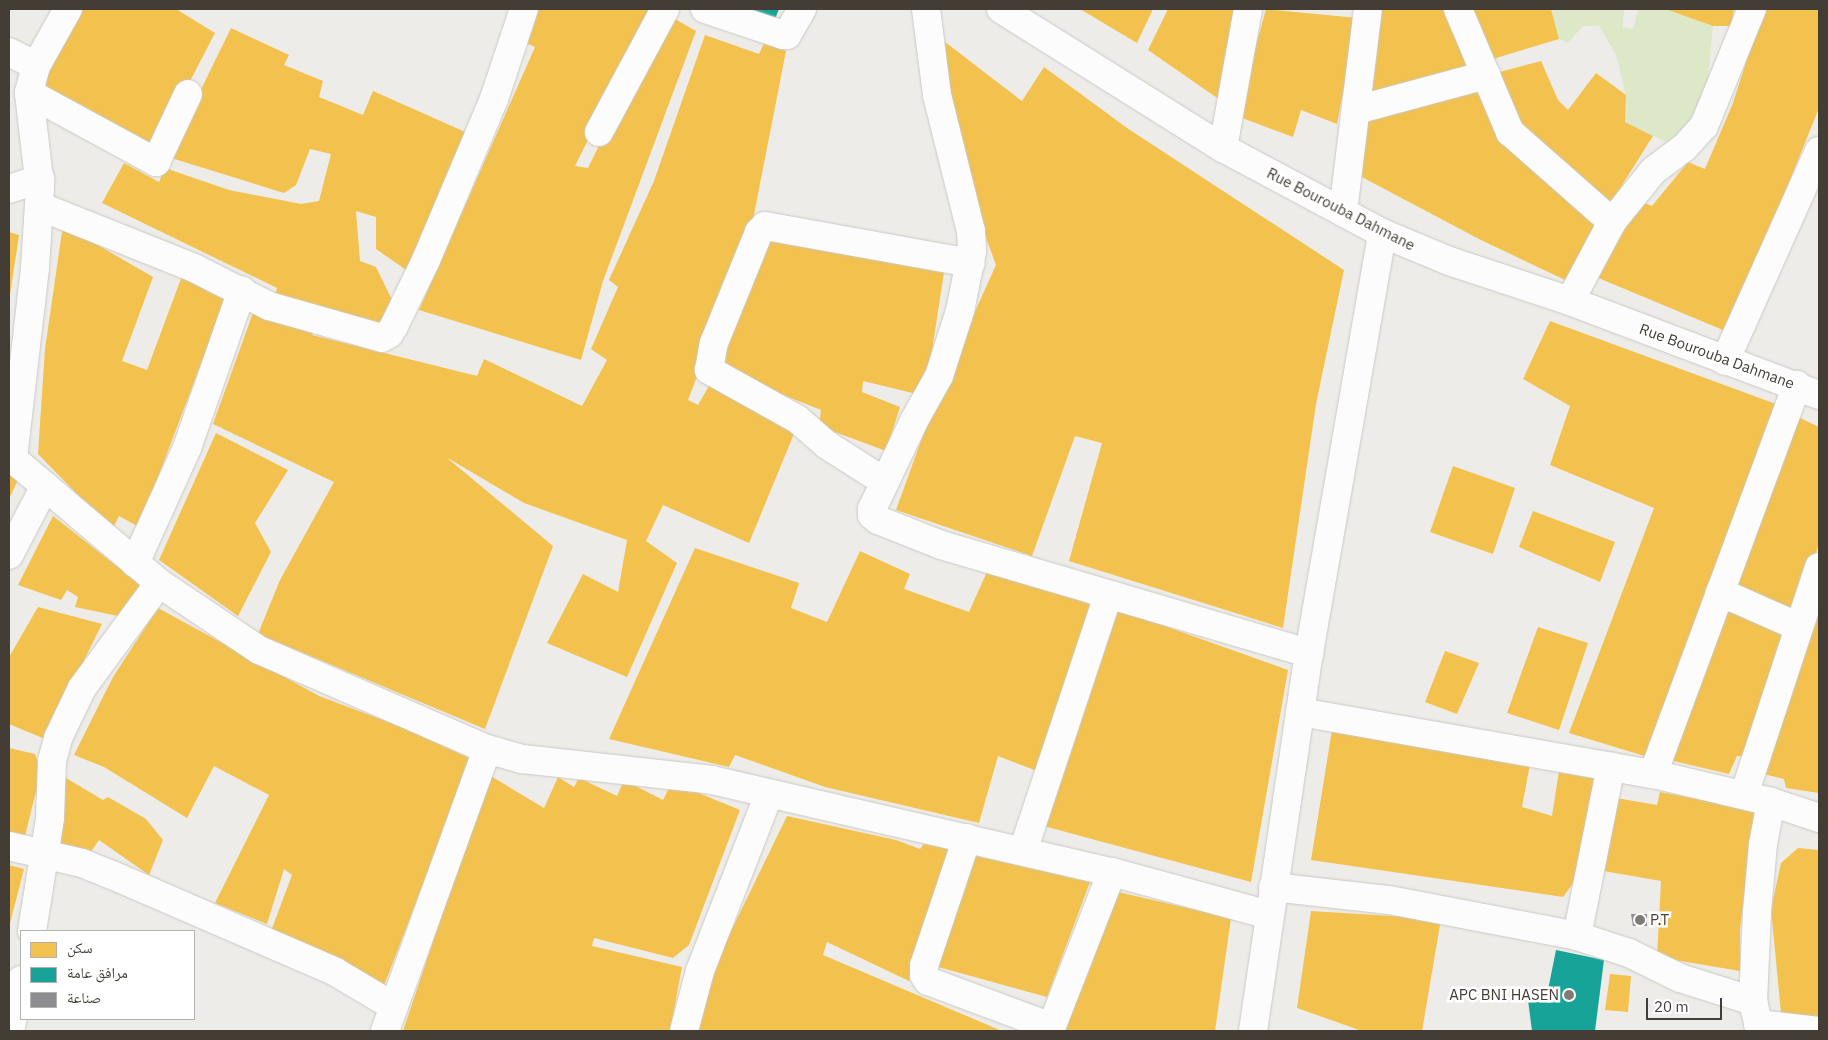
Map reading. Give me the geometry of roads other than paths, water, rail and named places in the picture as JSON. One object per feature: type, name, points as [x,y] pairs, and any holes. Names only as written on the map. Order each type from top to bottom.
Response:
[{"type":"street","points":[[68,9],[36,66],[29,94],[40,179],[39,206],[11,457],[159,583],[259,650],[487,749],[523,759],[712,780],[1112,872],[1269,915]]},
{"type":"street","points":[[39,206],[242,290],[269,306],[372,337],[389,334],[426,260],[494,99],[524,9]]},
{"type":"street","points":[[599,132],[666,9]]},
{"type":"street","points":[[705,9],[783,36],[788,35],[802,9]]},
{"type":"street","points":[[926,9],[937,95],[971,231],[971,263],[939,376],[872,509],[878,520],[941,545],[1309,653]]},
{"type":"street","name":"Rue Bourouba Dahmane","points":[[1001,9],[1223,148],[1382,233],[1449,261],[1570,301],[1725,362],[1808,390]]},
{"type":"street","points":[[1223,148],[1248,9]]},
{"type":"street","points":[[1343,212],[1368,9]]},
{"type":"street","points":[[1458,9],[1510,132],[1612,222]]},
{"type":"street","points":[[1570,301],[1612,222],[1654,171],[1684,148],[1704,126],[1752,9]]},
{"type":"street","points":[[9,52],[36,66]]},
{"type":"street","points":[[1356,110],[1486,75]]},
{"type":"street","points":[[29,94],[156,162],[188,94]]},
{"type":"street","points":[[1725,362],[1819,151]]},
{"type":"street","points":[[9,189],[40,179]]},
{"type":"street","points":[[885,482],[827,445],[797,419],[713,374],[708,364],[714,343],[759,232],[765,226],[971,263]]},
{"type":"street","points":[[1252,1031],[1309,653],[1382,233]]},
{"type":"street","points":[[135,563],[187,448],[242,290]]},
{"type":"street","points":[[1653,774],[1720,592],[1808,390]]},
{"type":"street","points":[[9,555],[45,486]]},
{"type":"street","points":[[1744,795],[1819,567]]},
{"type":"street","points":[[32,930],[50,818],[52,761],[58,738],[82,688],[159,583]]},
{"type":"street","points":[[1720,592],[1799,626]]},
{"type":"street","points":[[1023,851],[1108,595]]},
{"type":"street","points":[[1300,712],[1653,774],[1772,802],[1819,818]]},
{"type":"street","points":[[9,846],[82,863],[249,932],[334,971],[389,1019],[487,749]]},
{"type":"street","points":[[1577,936],[1611,766]]},
{"type":"street","points":[[684,1031],[700,971],[769,794]]},
{"type":"street","points":[[1757,1019],[1758,903],[1772,802]]},
{"type":"street","points":[[966,838],[924,966],[924,975],[928,982],[1051,1029],[1112,872]]},
{"type":"street","points":[[1273,887],[1398,902],[1577,936],[1629,953],[1757,1019],[1819,1031]]},
{"type":"street","points":[[11,1019],[20,984]]},
{"type":"place","name":"P.T","points":[[1640,920]]},
{"type":"place","name":"APC BNI HASEN","points":[[1569,995]]}]
